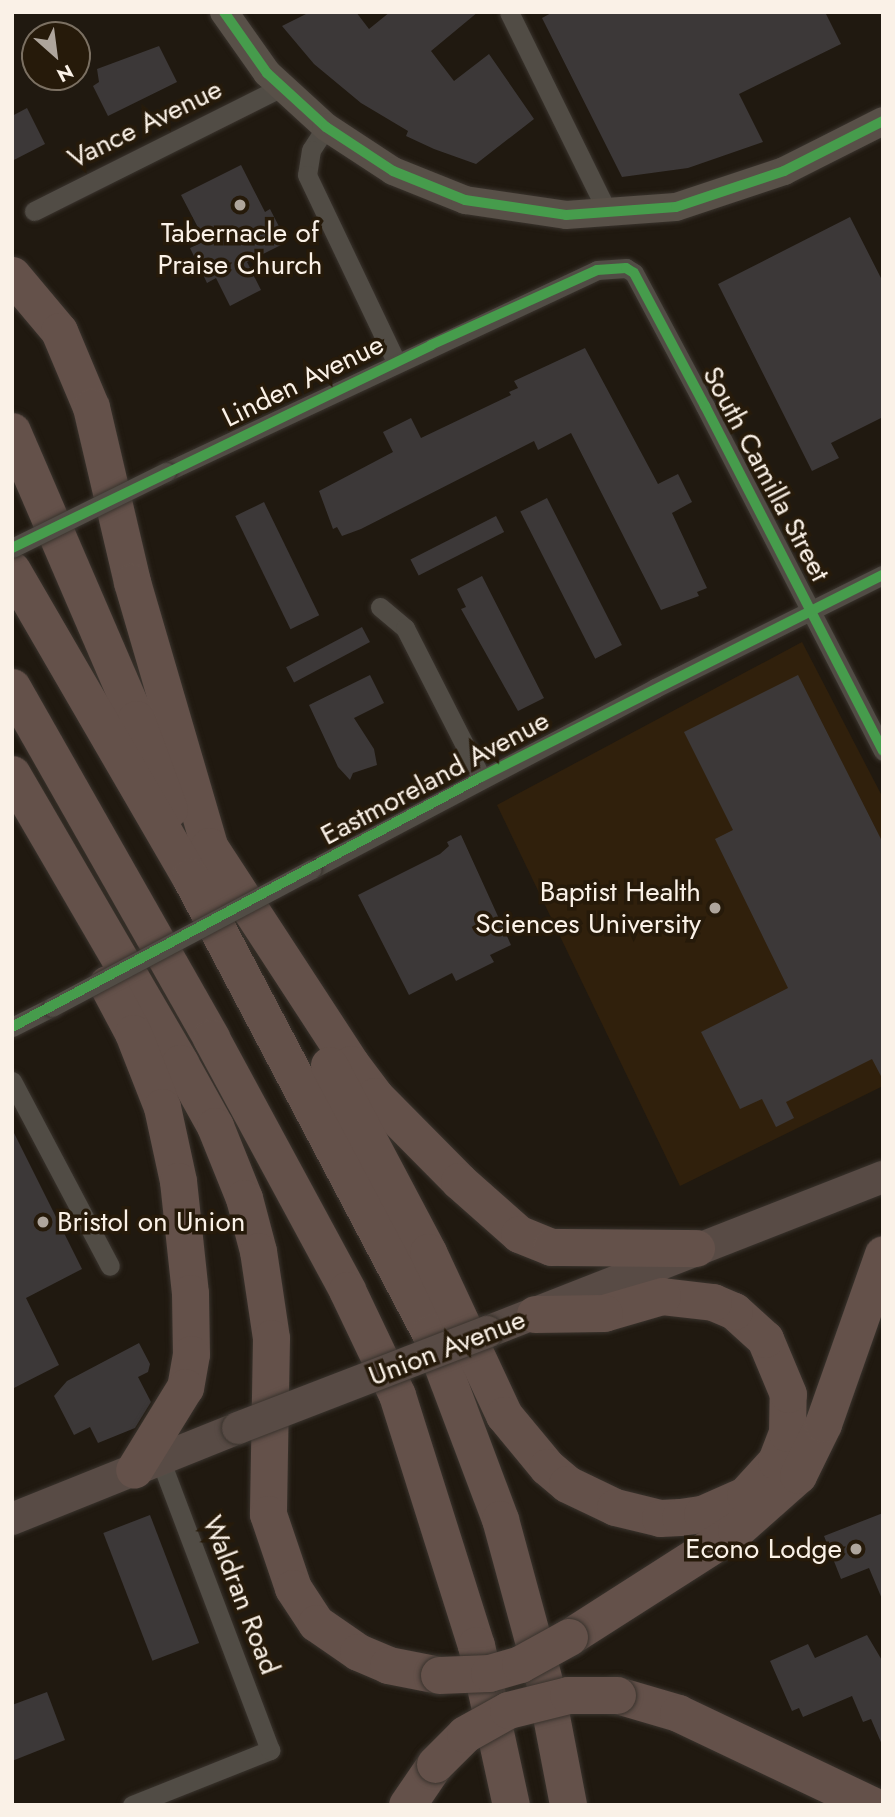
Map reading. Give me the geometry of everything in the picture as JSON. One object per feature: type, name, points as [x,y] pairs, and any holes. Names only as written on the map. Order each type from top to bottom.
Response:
[{"type":"highway","points":[[12,275],[59,331],[91,407],[132,582],[209,846],[270,947],[428,1252],[504,1415],[539,1459],[592,1497],[660,1518],[702,1514],[734,1501],[745,1495],[776,1461],[787,1433],[788,1394],[765,1339],[734,1311],[713,1302],[662,1296],[604,1313],[536,1314]]},
{"type":"highway","points":[[12,431],[158,771],[190,877]]},
{"type":"highway","points":[[12,570],[190,877],[359,1191],[430,1333],[455,1393],[500,1519],[545,1685],[568,1805]]},
{"type":"highway","points":[[12,687],[218,1049],[347,1290],[397,1395],[476,1645],[511,1805]]},
{"type":"highway","points":[[12,774],[198,1094],[244,1198],[258,1251],[271,1338],[268,1514],[272,1538],[293,1588],[316,1623],[358,1652],[388,1665],[439,1675],[499,1670],[569,1637],[736,1531],[798,1475],[823,1424],[883,1254]]},
{"type":"highway","points":[[12,792],[62,902],[133,1033],[173,1153],[187,1251],[191,1354],[178,1405],[147,1465]]},
{"type":"highway","points":[[270,947],[375,1096],[519,1234],[551,1247],[696,1248]]},
{"type":"highway","points":[[408,1805],[435,1763],[465,1734],[508,1710],[568,1695],[617,1695],[678,1713],[781,1766],[873,1805]]},
{"type":"main road","points":[[224,12],[282,87],[326,127],[393,171],[465,200],[566,215],[609,215],[708,198],[784,171],[883,121]]},
{"type":"main road","name":"Union Avenue","points":[[12,1519],[536,1314],[696,1248],[883,1177]]},
{"type":"street","points":[[509,12],[609,215]]},
{"type":"street","name":"Vance Avenue","points":[[34,211],[282,87]]},
{"type":"street","points":[[326,127],[307,162],[310,182],[396,362]]},
{"type":"street","name":"Linden Avenue","points":[[12,548],[396,362],[597,270],[618,266]]},
{"type":"street","name":"South Camilla Street","points":[[618,266],[634,273],[812,610],[883,751]]},
{"type":"street","name":"Eastmoreland Avenue","points":[[12,1027],[481,777],[883,575]]},
{"type":"street","points":[[380,607],[405,628],[481,777]]},
{"type":"street","points":[[12,1081],[110,1266]]},
{"type":"street","name":"Waldran Road","points":[[132,1805],[270,1750],[147,1465]]},
{"type":"shaded area","name":"Baptist Health Sciences University","points":[[802,642],[883,798],[883,1086],[680,1186],[497,805]]},
{"type":"building","points":[[310,12],[356,12],[369,29],[390,12],[478,12],[431,51],[454,81],[489,54],[534,119],[476,164],[406,136],[408,131],[361,103],[314,64],[282,26]]},
{"type":"building","points":[[553,12],[825,12],[841,44],[739,94],[763,142],[688,168],[622,177],[542,18]]},
{"type":"building","points":[[159,46],[177,82],[108,116],[93,86],[99,82],[97,69]]},
{"type":"building","points":[[27,108],[45,144],[12,161],[12,116]]},
{"type":"building","points":[[241,165],[265,212],[270,209],[287,242],[247,262],[261,290],[230,306],[216,278],[207,283],[190,248],[205,241],[181,195]]},
{"type":"building","points":[[850,217],[883,282],[883,417],[831,443],[839,458],[812,471],[718,284]]},
{"type":"building","points":[[585,348],[658,484],[678,474],[692,502],[672,513],[707,588],[697,592],[699,596],[661,610],[571,433],[538,450],[534,441],[361,529],[342,536],[337,527],[333,529],[319,491],[393,452],[383,432],[411,418],[421,438],[511,395],[509,392],[518,388],[514,381]]},
{"type":"building","points":[[547,498],[622,645],[595,659],[520,512]]},
{"type":"building","points":[[264,502],[319,615],[290,629],[235,516]]},
{"type":"building","points":[[496,516],[504,532],[419,576],[410,560]]},
{"type":"building","points":[[482,576],[544,698],[518,711],[461,609],[466,607],[457,589]]},
{"type":"building","points":[[362,627],[370,642],[294,682],[286,667]]},
{"type":"building","points":[[370,675],[384,703],[354,718],[374,749],[377,765],[353,773],[350,780],[338,767],[309,705]]},
{"type":"building","points":[[798,675],[883,843],[883,1080],[872,1059],[786,1102],[794,1118],[776,1127],[762,1099],[740,1109],[701,1032],[788,988],[715,839],[733,830],[684,732]]},
{"type":"building","points":[[461,835],[511,945],[490,955],[494,962],[456,981],[452,973],[409,995],[358,895],[440,854],[449,846],[447,842]]},
{"type":"building","points":[[12,1129],[82,1269],[26,1298],[59,1365],[12,1389]]},
{"type":"building","points":[[139,1343],[150,1364],[148,1372],[138,1377],[151,1402],[135,1428],[98,1443],[90,1427],[74,1435],[54,1396],[67,1381]]},
{"type":"building","name":"Econo Lodge","points":[[883,1513],[882,1599],[869,1568],[841,1579],[824,1536]]},
{"type":"building","points":[[150,1515],[199,1643],[152,1661],[103,1533]]},
{"type":"building","points":[[867,1635],[883,1662],[883,1747],[871,1719],[863,1722],[852,1696],[803,1717],[799,1708],[792,1711],[770,1661],[808,1644],[815,1658]]},
{"type":"building","points":[[47,1692],[65,1740],[12,1761],[12,1705]]},
{"type":"cycle path","points":[[224,12],[267,73],[326,127],[393,171],[465,200],[566,215],[676,207],[784,171],[883,121]]},
{"type":"cycle path","points":[[12,548],[431,345],[597,270],[626,268],[634,273],[705,406],[883,751]]},
{"type":"cycle path","points":[[12,1027],[481,777],[883,575]]},
{"type":"place","name":"Tabernacle of Praise Church","points":[[240,205]]},
{"type":"place","name":"Baptist Health Sciences University","points":[[715,908]]},
{"type":"place","name":"Bristol on Union","points":[[43,1222]]},
{"type":"place","name":"Econo Lodge","points":[[856,1549]]}]
